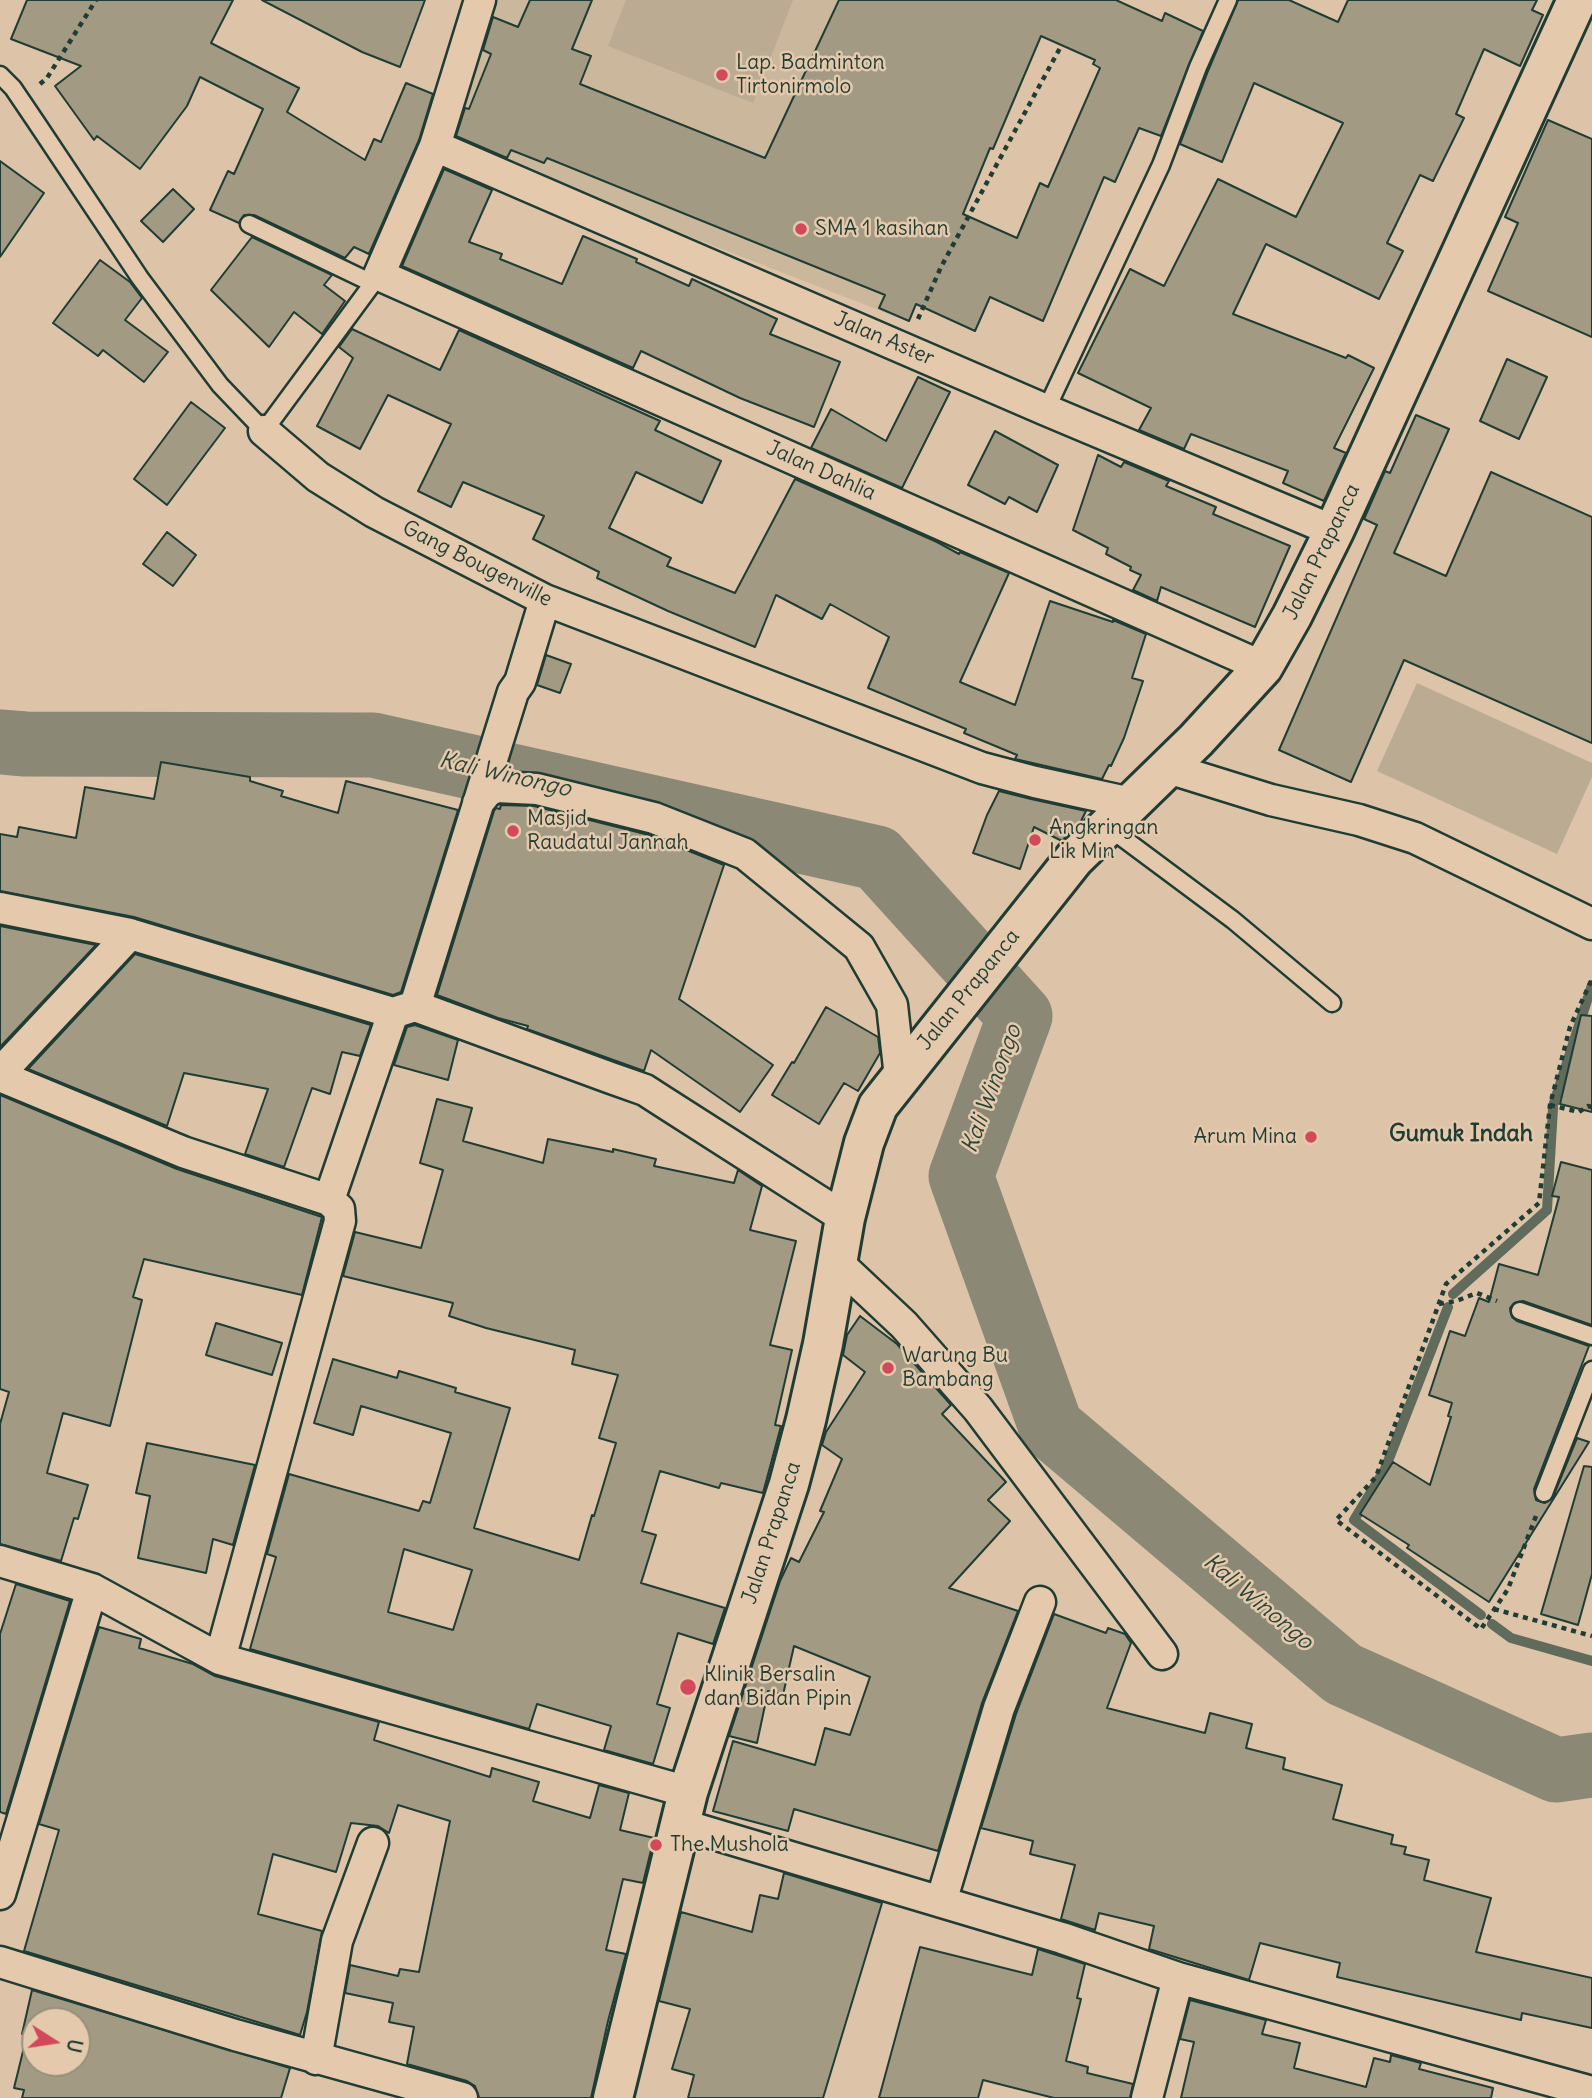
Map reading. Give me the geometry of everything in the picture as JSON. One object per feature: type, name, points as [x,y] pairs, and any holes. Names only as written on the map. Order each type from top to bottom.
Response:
[{"type":"street","points":[[375,279],[435,146],[480,0]]},
{"type":"street","name":"Jalan Prapanca","points":[[613,2098],[684,1808],[789,1484],[806,1420],[845,1218],[864,1143],[878,1106],[1074,859],[1223,713],[1263,667],[1292,616],[1334,530],[1577,0]]},
{"type":"street","name":"Jalan Aster","points":[[435,146],[1046,410],[1334,530]]},
{"type":"street","name":"Jalan Dahlia","points":[[375,279],[1263,667]]},
{"type":"street","name":"Gang Bougenville","points":[[268,425],[318,477],[374,512],[545,600],[982,768],[1035,782],[1119,815]]},
{"type":"street","points":[[330,1200],[404,1009],[480,796],[513,692],[520,682],[545,600]]},
{"type":"street","points":[[1168,768],[1271,800],[1359,821],[1415,838],[1592,925]]},
{"type":"street","points":[[480,796],[496,787],[537,789],[654,818],[745,854],[859,947],[892,1004],[900,1077]]},
{"type":"street","points":[[0,908],[131,934],[404,1009],[645,1090],[845,1218]]},
{"type":"street","points":[[131,934],[0,1074],[183,1152],[330,1200],[339,1209],[340,1221],[220,1658]]},
{"type":"street","points":[[838,1263],[904,1325],[978,1409],[1162,1654]]},
{"type":"street","points":[[0,1561],[92,1589],[220,1658],[684,1808],[942,1902],[1062,1938],[1178,1978],[1592,2092]]},
{"type":"street","points":[[0,1894],[92,1589]]},
{"type":"street","points":[[942,1902],[999,1708],[1040,1602]]},
{"type":"street","points":[[316,2059],[337,1941],[373,1843]]},
{"type":"street","points":[[0,1962],[316,2059],[380,2088],[462,2098]]},
{"type":"street","points":[[1147,2098],[1178,1978]]},
{"type":"lane","points":[[1046,410],[1161,165],[1198,66],[1228,0]]},
{"type":"lane","name":"Gang Bougenville","points":[[0,75],[13,88],[140,278],[220,385],[268,425]]},
{"type":"lane","points":[[248,224],[375,279],[268,425]]},
{"type":"lane","points":[[1119,815],[1233,920],[1332,1003]]},
{"type":"lane","points":[[1520,1311],[1592,1336]]},
{"type":"lane","points":[[1544,1493],[1592,1370]]},
{"type":"path","points":[[47,78],[96,0]]},
{"type":"path","points":[[905,348],[941,267],[1060,48]]},
{"type":"path","points":[[1544,1493],[1508,1589],[1481,1629],[1336,1520],[1376,1478],[1446,1284],[1539,1203],[1550,1105],[1570,1027],[1592,979]]},
{"type":"path","points":[[1550,1105],[1579,1112],[1588,1106],[1592,1107]]},
{"type":"path","points":[[1438,1304],[1477,1293],[1520,1311]]},
{"type":"path","points":[[1494,1609],[1592,1636]]},
{"type":"shaded area","name":"SMA 1 kasihan","points":[[490,0],[1032,0],[894,316],[447,142]]},
{"type":"shaded area","name":"Lap. Badminton Tirtonirmolo","points":[[626,0],[793,0],[753,103],[608,46]]},
{"type":"shaded area","points":[[1417,683],[1592,763],[1592,777],[1557,854],[1377,771]]},
{"type":"building","points":[[27,0],[233,0],[211,43],[299,88],[287,112],[365,160],[374,139],[381,142],[406,83],[433,94],[419,140],[369,254],[354,247],[345,258],[254,215],[244,215],[239,223],[210,210],[228,171],[234,174],[263,109],[200,77],[187,106],[140,169],[97,136],[94,140],[55,86],[81,66],[11,39]]},
{"type":"building","points":[[262,0],[425,0],[400,67],[362,52]]},
{"type":"building","name":"SMA 1 kasihan","points":[[530,0],[592,0],[572,49],[591,56],[580,84],[765,158],[839,0],[1116,0],[1162,21],[1165,13],[1203,31],[1161,136],[1139,128],[1115,182],[1104,177],[1043,321],[990,297],[975,331],[916,304],[909,321],[879,308],[885,295],[547,158],[544,163],[511,150],[507,158],[456,136],[465,108],[469,109],[491,54],[483,50],[493,17],[518,27]],"holes":[[[1041,36],[1095,60],[1093,64],[1100,68],[1048,187],[1040,183],[1017,238],[963,214]]]},
{"type":"building","points":[[1238,0],[1289,0],[1338,22],[1348,0],[1537,0],[1532,10],[1543,15],[1520,66],[1484,49],[1456,114],[1464,118],[1433,181],[1420,175],[1387,243],[1403,251],[1379,299],[1266,244],[1233,314],[1346,358],[1348,355],[1374,368],[1334,448],[1346,453],[1324,501],[1283,483],[1288,471],[1191,434],[1184,449],[1139,430],[1151,408],[1078,373],[1130,269],[1164,286],[1218,179],[1296,217],[1343,123],[1254,83],[1222,162],[1180,144]]},
{"type":"building","points":[[1548,120],[1592,139],[1592,337],[1488,291],[1518,223],[1505,217]]},
{"type":"building","points":[[0,161],[44,193],[0,257]]},
{"type":"building","points":[[444,169],[492,190],[469,242],[502,254],[500,259],[562,284],[583,236],[637,259],[636,262],[689,286],[692,279],[777,319],[770,334],[840,362],[814,427],[740,398],[641,351],[633,368],[402,266]]},
{"type":"building","points":[[173,189],[194,209],[163,242],[141,221]]},
{"type":"building","points":[[252,237],[332,275],[324,285],[345,301],[322,334],[294,312],[269,347],[211,290]]},
{"type":"building","points":[[100,260],[130,282],[142,298],[125,320],[168,352],[144,382],[103,350],[98,356],[53,323]]},
{"type":"building","points":[[352,329],[440,370],[459,330],[660,421],[655,430],[721,461],[702,503],[636,472],[609,528],[671,558],[667,566],[735,593],[795,479],[959,554],[960,552],[1009,573],[960,682],[1015,705],[1050,601],[1113,620],[1146,634],[1132,678],[1143,681],[1124,738],[1111,766],[1109,765],[1102,779],[1015,759],[1017,755],[964,733],[966,729],[868,688],[889,637],[830,604],[822,619],[776,595],[755,647],[597,578],[599,572],[533,539],[544,516],[463,482],[451,507],[418,491],[451,424],[388,395],[360,449],[317,426],[353,358],[339,347]]},
{"type":"building","points":[[1507,359],[1547,377],[1519,439],[1480,421]]},
{"type":"building","points":[[918,377],[950,392],[902,488],[811,448],[831,409],[886,441]]},
{"type":"building","points":[[191,402],[225,428],[167,505],[134,479]]},
{"type":"building","points":[[1416,415],[1449,429],[1394,553],[1446,576],[1491,472],[1592,517],[1592,743],[1404,660],[1351,782],[1279,750],[1377,525],[1364,519],[1385,471],[1390,473]]},
{"type":"building","points":[[995,431],[1058,465],[1037,512],[1009,497],[1005,504],[968,485]]},
{"type":"building","points":[[1098,455],[1121,467],[1124,462],[1169,481],[1166,486],[1216,507],[1213,514],[1290,546],[1255,627],[1161,587],[1157,601],[1133,590],[1141,575],[1106,554],[1108,548],[1073,530]]},
{"type":"building","points":[[167,532],[196,555],[173,586],[143,564]]},
{"type":"building","points":[[546,655],[571,664],[560,693],[537,685]]},
{"type":"building","points":[[161,762],[250,777],[250,781],[283,791],[281,796],[338,813],[346,781],[458,810],[401,992],[393,995],[134,917],[0,891],[0,834],[17,837],[19,827],[76,838],[85,787],[154,799]]},
{"type":"building","points":[[999,791],[1086,811],[1080,823],[1062,841],[1034,827],[1020,869],[973,853]]},
{"type":"building","points":[[501,805],[534,806],[649,835],[724,865],[679,999],[773,1065],[740,1112],[651,1050],[644,1071],[527,1029],[528,1026],[498,1018],[437,995],[494,811],[496,808],[500,809]]},
{"type":"building","points":[[0,926],[96,945],[0,1047]]},
{"type":"building","points":[[135,954],[371,1025],[360,1056],[342,1052],[330,1094],[312,1088],[284,1167],[245,1154],[268,1089],[184,1073],[167,1126],[28,1069]]},
{"type":"building","points":[[826,1007],[878,1037],[880,1053],[858,1091],[844,1083],[819,1124],[772,1095]]},
{"type":"building","points":[[1581,1015],[1592,1016],[1592,1112],[1560,1104]]},
{"type":"building","points":[[415,1025],[458,1040],[448,1080],[394,1065],[407,1027]]},
{"type":"building","points":[[0,1095],[177,1169],[322,1217],[302,1295],[144,1259],[133,1297],[142,1300],[110,1426],[63,1413],[47,1473],[88,1485],[78,1519],[74,1518],[61,1561],[0,1544],[0,1424],[9,1392],[0,1389]]},
{"type":"building","points":[[437,1099],[472,1108],[463,1141],[543,1163],[548,1139],[656,1159],[654,1166],[734,1183],[738,1170],[762,1186],[750,1230],[796,1241],[770,1345],[792,1350],[775,1425],[781,1426],[763,1493],[721,1483],[719,1488],[660,1471],[642,1531],[656,1535],[641,1583],[725,1608],[713,1644],[678,1633],[657,1704],[670,1708],[653,1764],[604,1750],[611,1726],[537,1704],[529,1729],[250,1649],[276,1557],[267,1554],[289,1474],[419,1511],[423,1501],[430,1503],[451,1433],[361,1406],[353,1435],[314,1423],[333,1359],[397,1378],[399,1371],[456,1388],[455,1392],[510,1408],[474,1528],[579,1560],[616,1443],[599,1438],[618,1375],[572,1364],[575,1350],[449,1316],[453,1303],[343,1276],[355,1232],[421,1248],[443,1170],[420,1163]],"holes":[[[404,1549],[472,1570],[453,1630],[388,1612]]]},
{"type":"building","points":[[1561,1162],[1592,1170],[1592,1325],[1523,1301],[1514,1303],[1510,1308],[1512,1317],[1517,1321],[1589,1346],[1534,1489],[1536,1500],[1545,1503],[1553,1497],[1577,1438],[1589,1442],[1489,1602],[1360,1514],[1393,1462],[1430,1485],[1451,1417],[1448,1416],[1452,1403],[1429,1395],[1450,1331],[1465,1336],[1479,1298],[1489,1302],[1499,1264],[1538,1275],[1559,1197],[1552,1196]]},
{"type":"building","points":[[860,1316],[897,1344],[951,1405],[942,1414],[1006,1482],[988,1500],[1010,1521],[949,1588],[1018,1611],[982,1703],[938,1851],[794,1809],[788,1831],[713,1811],[733,1741],[815,1765],[825,1728],[850,1735],[870,1677],[794,1646],[783,1695],[768,1691],[757,1743],[729,1736],[780,1581],[791,1558],[799,1562],[824,1512],[820,1511],[842,1459],[822,1445],[826,1432],[865,1372],[843,1355],[847,1335]]},
{"type":"building","points":[[216,1323],[282,1343],[272,1375],[206,1355]]},
{"type":"building","points":[[147,1443],[255,1465],[233,1545],[213,1539],[206,1573],[138,1558],[150,1496],[136,1493]]},
{"type":"building","points":[[1584,1466],[1592,1467],[1592,1574],[1578,1625],[1541,1614]]},
{"type":"building","points":[[16,1584],[70,1601],[6,1814],[0,1812],[0,1634]]},
{"type":"building","points":[[1054,1614],[1106,1633],[1108,1628],[1125,1634],[1131,1643],[1107,1708],[1205,1733],[1210,1713],[1252,1724],[1246,1748],[1285,1758],[1283,1769],[1342,1785],[1333,1819],[1393,1835],[1391,1844],[1406,1847],[1404,1854],[1429,1860],[1424,1880],[1491,1898],[1476,1952],[1592,1978],[1592,2028],[1522,2013],[1521,2020],[1337,1977],[1340,1963],[1260,1943],[1249,1980],[1149,1949],[1154,1926],[1099,1913],[1095,1930],[1061,1919],[1075,1865],[1030,1854],[1033,1841],[981,1828],[1016,1714]]},
{"type":"building","points":[[99,1627],[141,1639],[139,1648],[193,1664],[215,1676],[379,1722],[374,1740],[490,1777],[492,1768],[539,1782],[533,1801],[590,1818],[599,1785],[629,1793],[620,1830],[654,1838],[643,1883],[623,1879],[606,1950],[626,1954],[591,2098],[479,2098],[475,2086],[467,2081],[407,2064],[414,2027],[389,2022],[393,2003],[345,1993],[350,1965],[398,1976],[400,1969],[419,1972],[450,1821],[398,1805],[389,1833],[378,1826],[351,1823],[336,1872],[273,1854],[258,1914],[322,1931],[300,2035],[24,1951],[59,1830],[39,1824]]},
{"type":"building","points":[[784,1873],[882,1903],[823,2098],[688,2098],[694,2075],[672,2069],[690,2009],[659,2001],[681,1912],[752,1932],[760,1895],[778,1899]]},
{"type":"building","points":[[920,1947],[1032,1975],[1038,1949],[1085,1964],[1077,1998],[1081,1999],[1066,2061],[1088,2067],[1087,2073],[1133,2084],[1130,2098],[1054,2098],[983,2080],[978,2098],[879,2098]]},
{"type":"building","points":[[32,1990],[88,2007],[28,2007]]},
{"type":"building","points":[[1190,2000],[1266,2020],[1262,2034],[1300,2043],[1294,2068],[1366,2087],[1374,2058],[1390,2062],[1391,2055],[1421,2063],[1419,2069],[1493,2088],[1491,2098],[1181,2098],[1194,2042],[1180,2039]]},
{"type":"building","points":[[91,2008],[290,2068],[281,2098],[22,2098],[24,2090],[14,2088],[21,2059],[21,2077],[91,2077]]},
{"type":"waterway","name":"Kali Winongo","points":[[0,742],[373,745],[877,858],[1020,1016],[961,1176],[1051,1427],[1343,1674],[1556,1770],[1592,1765]]},
{"type":"waterway","points":[[1554,1103],[1592,985]]},
{"type":"waterway","points":[[1453,1294],[1547,1210],[1553,1108]]},
{"type":"waterway","points":[[1448,1307],[1385,1469],[1354,1520],[1481,1615]]},
{"type":"waterway","points":[[1492,1624],[1511,1638],[1592,1661]]},
{"type":"place","name":"Lap. Badminton Tirtonirmolo","points":[[722,75]]},
{"type":"place","name":"SMA 1 kasihan","points":[[801,229]]},
{"type":"place","name":"Masjid Raudatul Jannah","points":[[513,831]]},
{"type":"place","name":"Angkringan Lik Min","points":[[1035,840]]},
{"type":"place","name":"Arum Mina","points":[[1311,1137]]},
{"type":"place","name":"Warung Bu Bambang","points":[[888,1368]]},
{"type":"place","name":"Klinik Bersalin dan Bidan Pipin","points":[[688,1687]]},
{"type":"place","name":"The Mushola","points":[[656,1845]]},
{"type":"district","name":"Gumuk Indah","points":[[1461,1134]]}]
